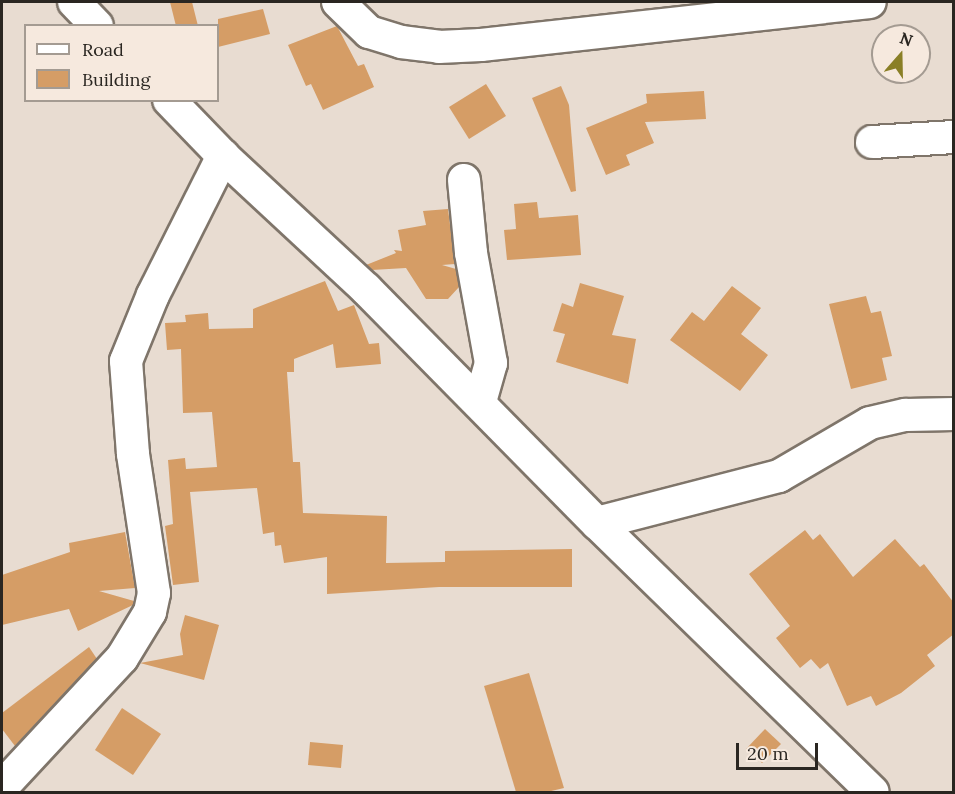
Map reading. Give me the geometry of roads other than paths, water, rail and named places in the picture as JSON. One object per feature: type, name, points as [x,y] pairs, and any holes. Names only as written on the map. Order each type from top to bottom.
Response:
[{"type":"street","points":[[74,2],[95,24]]},
{"type":"street","points":[[338,2],[369,32],[401,42],[439,46],[481,45],[870,2]]},
{"type":"street","points":[[171,102],[223,156],[366,289],[597,523],[873,792]]},
{"type":"street","points":[[872,142],[954,137]]},
{"type":"street","points":[[2,787],[122,658],[150,612],[154,593],[133,454],[126,361],[153,295],[223,156]]},
{"type":"street","points":[[464,180],[471,253],[491,363],[480,402]]},
{"type":"street","points":[[597,523],[778,476],[870,423],[906,415],[954,414]]}]
